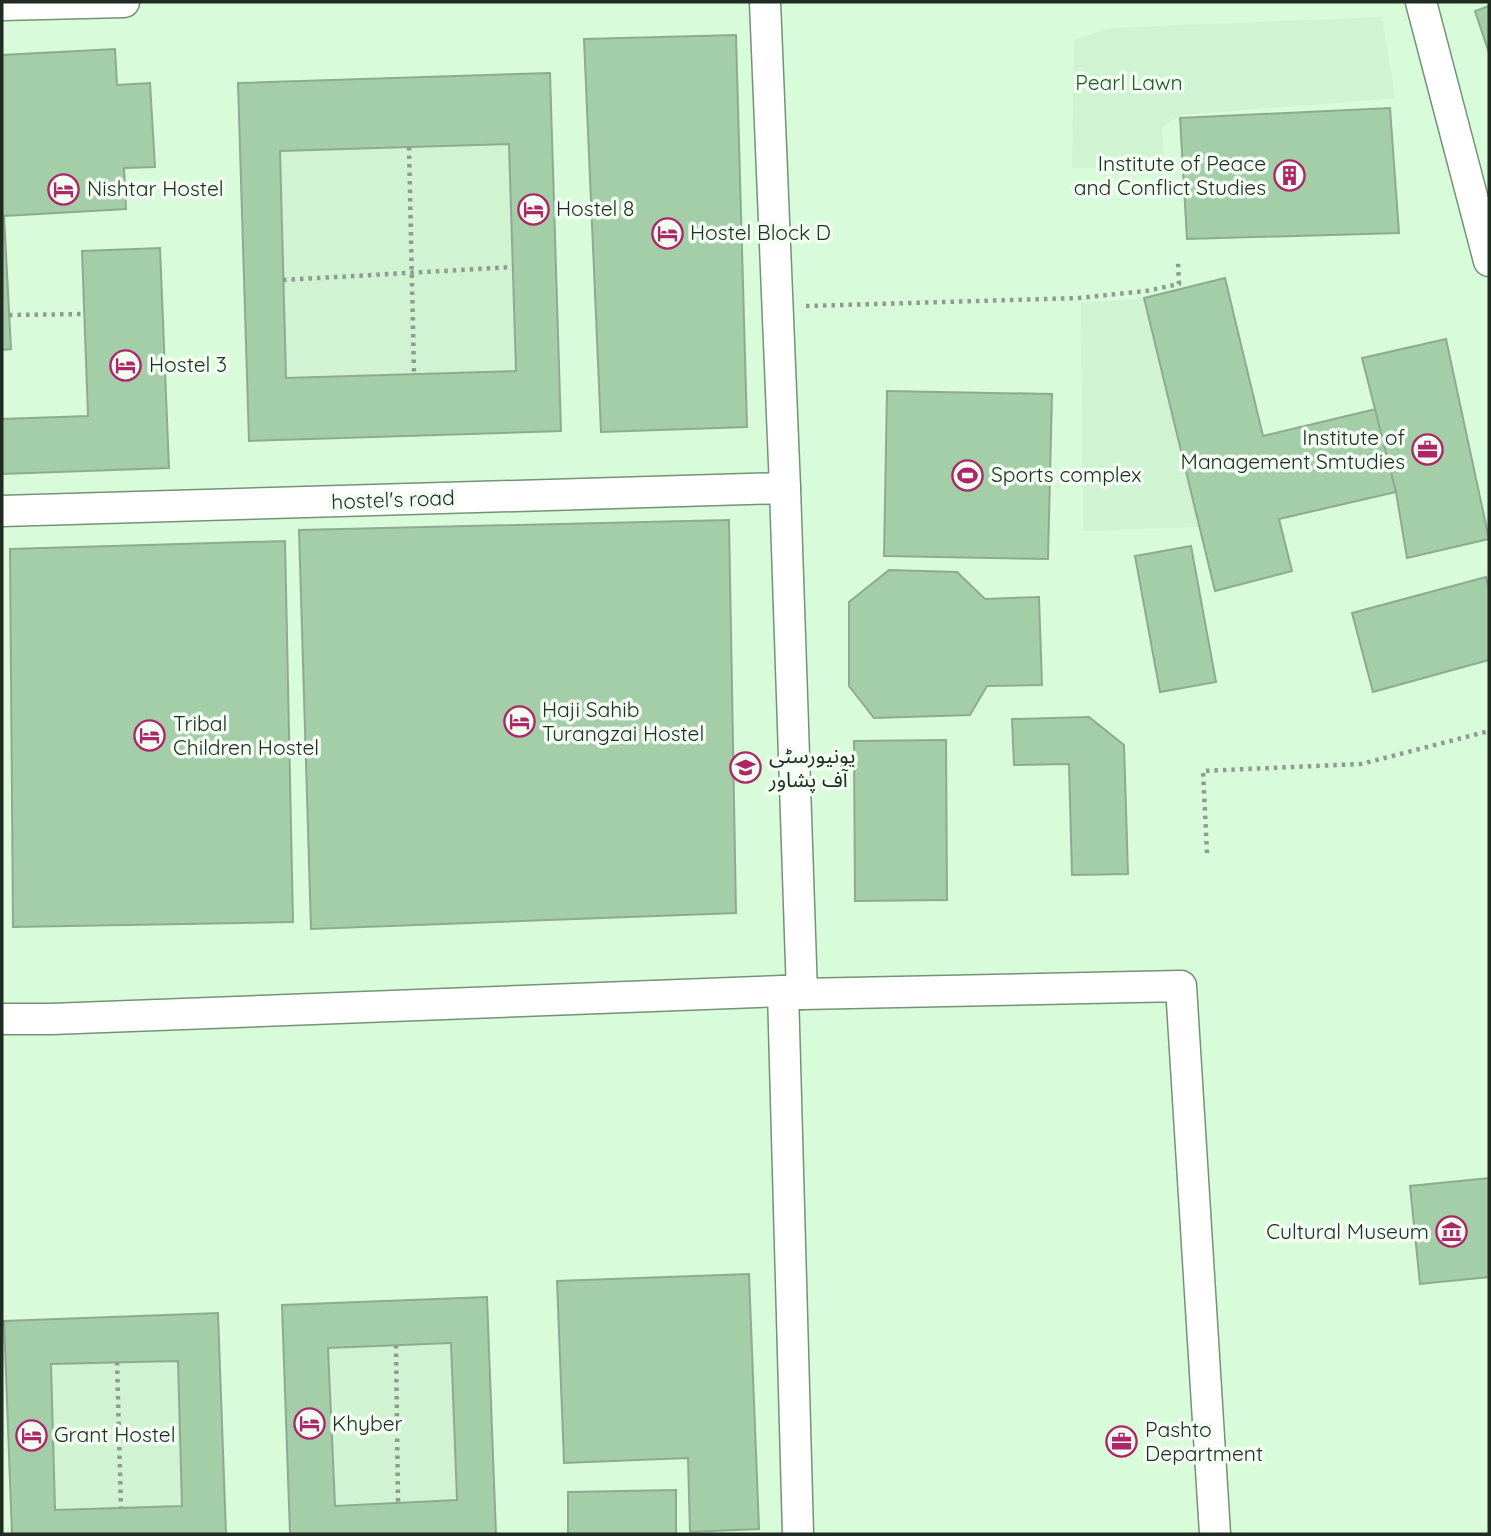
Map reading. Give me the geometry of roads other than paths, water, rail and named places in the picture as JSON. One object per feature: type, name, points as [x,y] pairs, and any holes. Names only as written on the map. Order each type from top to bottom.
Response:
[{"type":"street","points":[[2,5],[124,2]]},
{"type":"street","points":[[765,2],[785,488],[799,1534]]},
{"type":"street","points":[[1421,2],[1483,206],[1489,261]]},
{"type":"street","name":"hostel's road","points":[[2,511],[785,488]]},
{"type":"street","points":[[2,1019],[793,992],[1181,986],[1215,1534]]},
{"type":"place","name":"Institute of Peace and Conflict Studies","points":[[1289,176]]},
{"type":"place","name":"Nishtar Hostel","points":[[64,189]]},
{"type":"place","name":"Hostel 8","points":[[533,209]]},
{"type":"place","name":"Hostel Block D","points":[[667,233]]},
{"type":"place","name":"Hostel 3","points":[[126,365]]},
{"type":"place","name":"Institute of Management Smtudies","points":[[1428,450]]},
{"type":"place","name":"Sports complex","points":[[968,475]]},
{"type":"place","name":"Haji Sahib Turangzai Hostel","points":[[519,722]]},
{"type":"place","name":"Tribal Children Hostel","points":[[150,736]]},
{"type":"place","name":"یونیورسٹی آف پشاور","points":[[746,768]]},
{"type":"place","name":"Cultural Museum","points":[[1452,1232]]},
{"type":"place","name":"Khyber","points":[[309,1424]]},
{"type":"place","name":"Grant Hostel","points":[[31,1435]]},
{"type":"place","name":"Pashto Department","points":[[1122,1442]]},
{"type":"park label","name":"Pearl Lawn","points":[[1129,83]]}]
